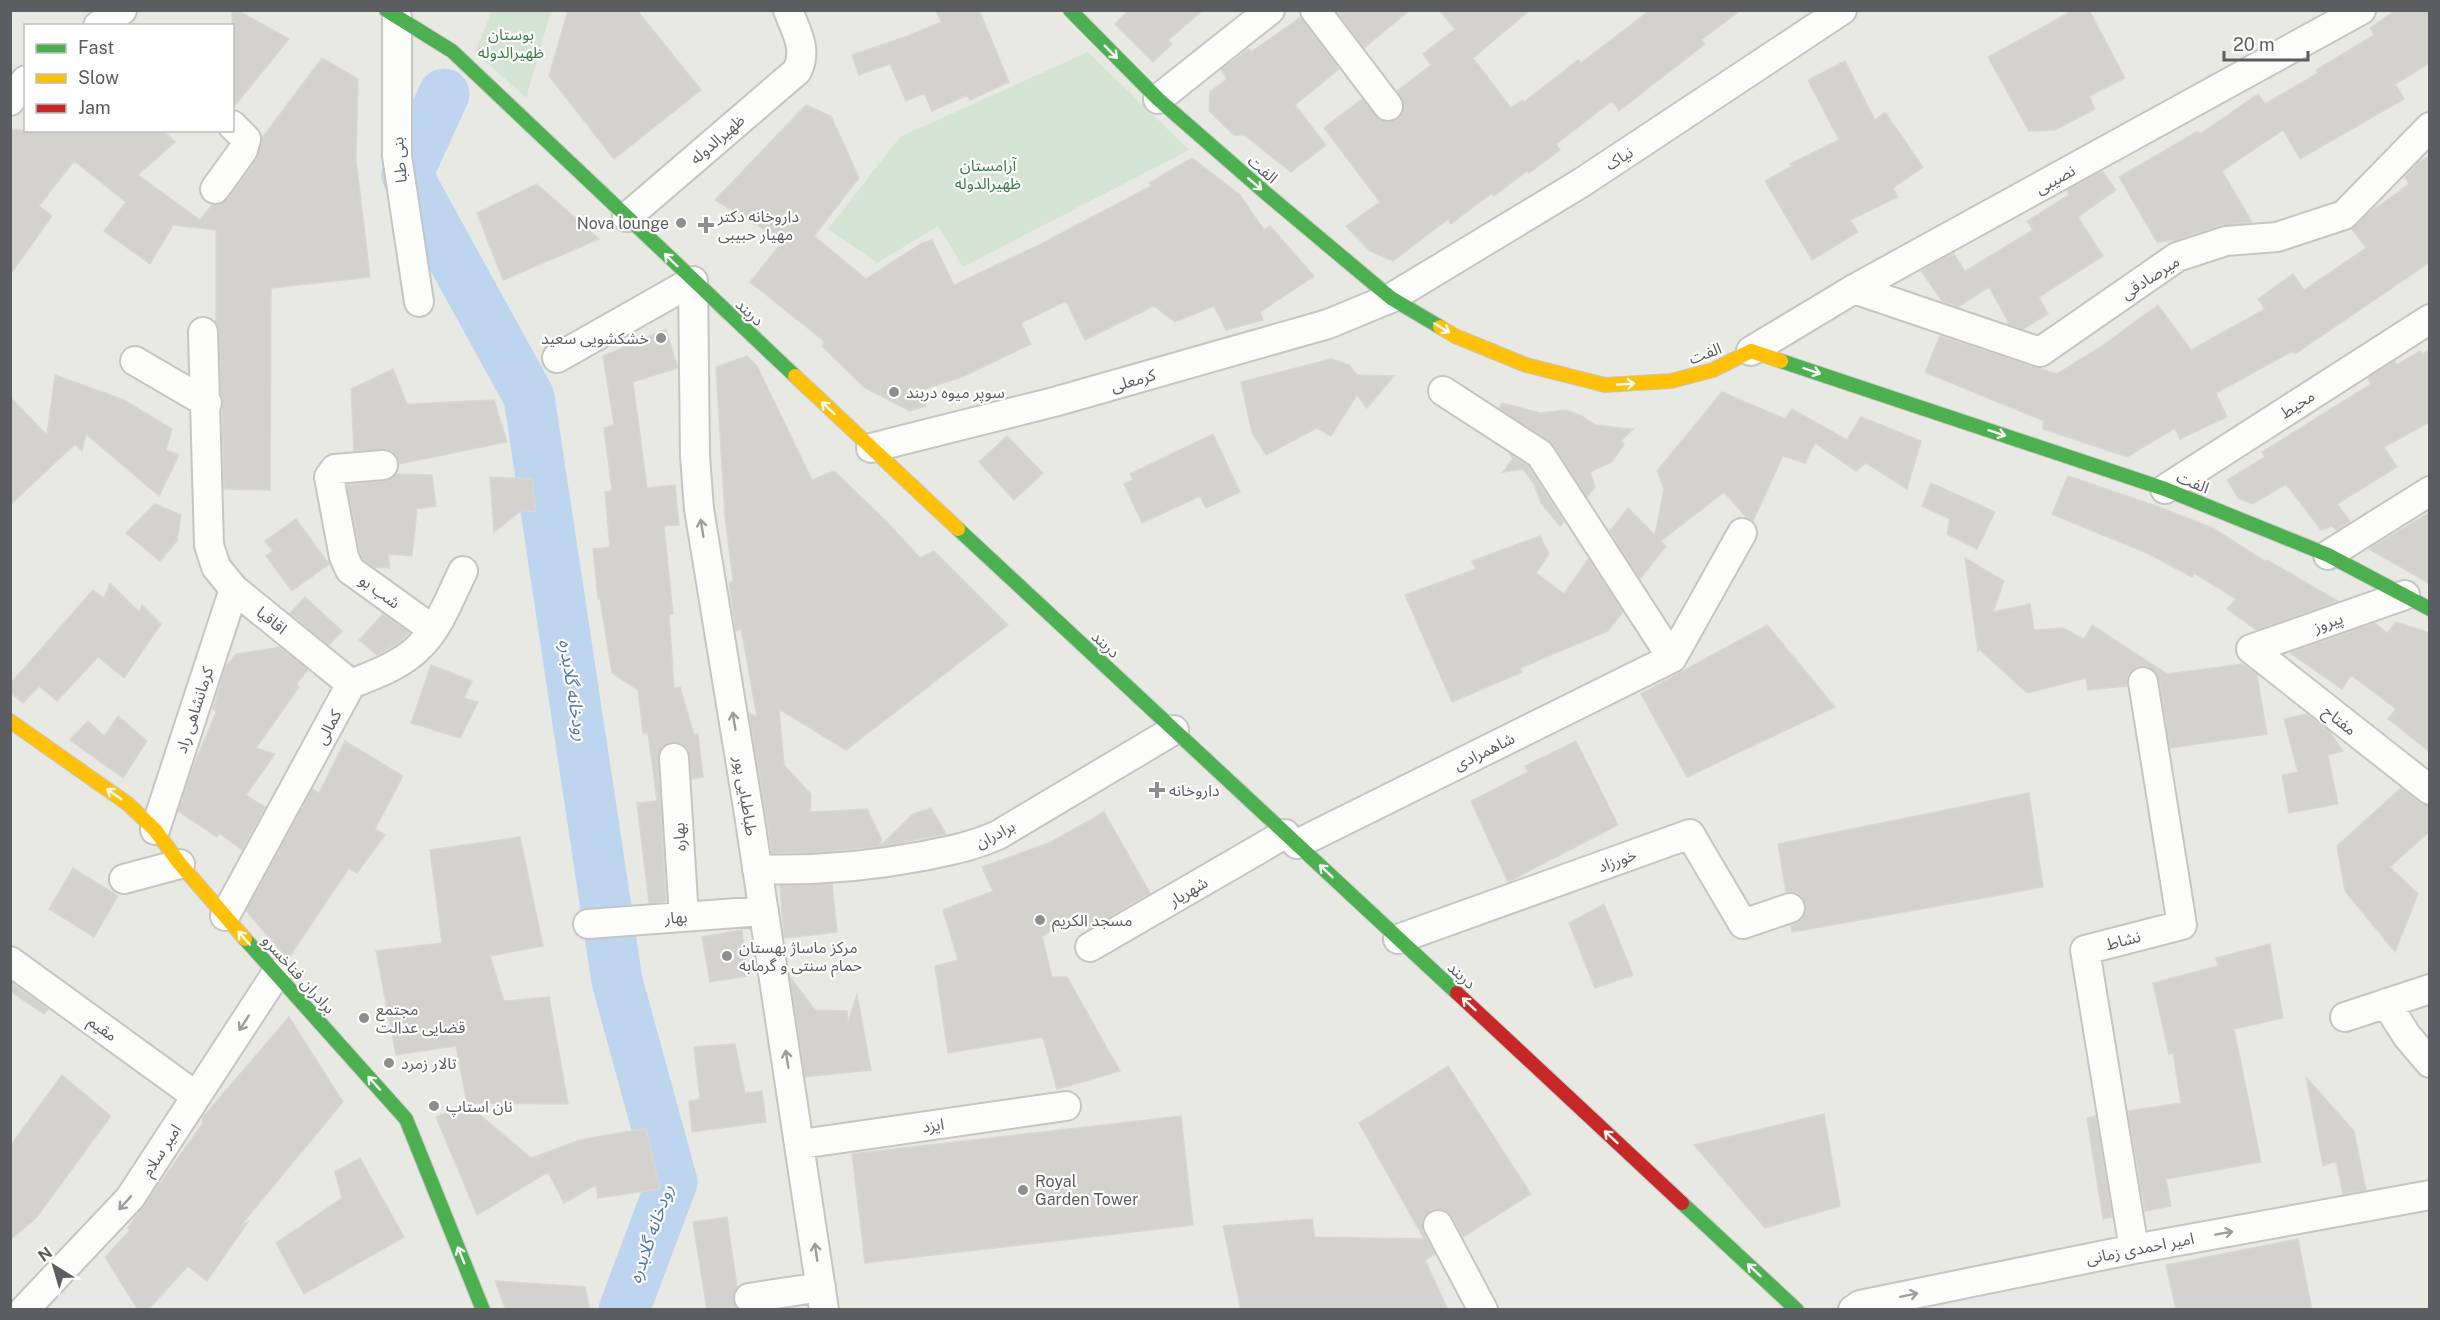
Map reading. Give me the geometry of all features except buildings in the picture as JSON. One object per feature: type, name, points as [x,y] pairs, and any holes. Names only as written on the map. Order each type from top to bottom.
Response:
[{"type":"main road","name":"الفت","points":[[1070,10],[1158,99],[1268,195],[1391,298],[1455,336],[1526,365],[1605,385],[1671,381],[1713,370],[1751,351],[2165,489],[2328,555],[2430,609]]},
{"type":"main road","name":"دربند","points":[[392,14],[452,51],[870,448],[1797,1310]]},
{"type":"main road","name":"برادران فناخسرو","points":[[10,721],[128,804],[154,830],[225,916],[406,1119],[483,1310]]},
{"type":"street","name":"ظهیرالدوله","points":[[627,217],[797,71],[803,59],[801,43],[788,10]]},
{"type":"street","points":[[1158,99],[1270,10]]},
{"type":"street","points":[[1315,10],[1388,106]]},
{"type":"street","name":"نیاک","points":[[1391,298],[1581,183],[1842,10]]},
{"type":"street","name":"نصیبی","points":[[1751,351],[1854,289],[2361,10]]},
{"type":"street","name":"بنی طبا","points":[[392,14],[397,156],[419,302]]},
{"type":"street","points":[[10,101],[24,83]]},
{"type":"street","points":[[215,189],[243,150],[246,139],[234,127]]},
{"type":"street","name":"میرصادقی","points":[[1854,289],[2040,352],[2177,257],[2226,241],[2277,237],[2344,215],[2430,127]]},
{"type":"street","points":[[556,358],[693,281]]},
{"type":"street","name":"طباطبایی پور","points":[[693,281],[695,456],[699,509],[801,1144],[822,1298]]},
{"type":"street","name":"کرمعلی","points":[[870,448],[1054,402],[1328,324],[1391,298]]},
{"type":"street","name":"محیط","points":[[2165,489],[2430,320]]},
{"type":"street","points":[[203,332],[207,403]]},
{"type":"street","points":[[135,361],[207,403]]},
{"type":"street","points":[[1443,391],[1540,454],[1672,658],[1742,534]]},
{"type":"street","name":"اقاقیا","points":[[207,403],[209,545],[216,567],[234,589],[351,684]]},
{"type":"street","name":"شب بو","points":[[383,465],[335,469],[329,477],[346,565],[432,629]]},
{"type":"street","points":[[2328,555],[2430,490]]},
{"type":"street","points":[[351,684],[383,672],[421,646],[464,571]]},
{"type":"street","name":"کرمانشاهی راد","points":[[154,830],[234,589]]},
{"type":"street","name":"پیروز","points":[[2251,649],[2405,595]]},
{"type":"street","name":"مفتاح","points":[[2251,649],[2430,790]]},
{"type":"street","name":"شاهمرادی","points":[[1291,839],[1672,658]]},
{"type":"street","name":"نشاط","points":[[2134,1249],[2085,950],[2182,925],[2144,682]]},
{"type":"street","name":"کمالی","points":[[225,916],[351,684]]},
{"type":"street","name":"برادران","points":[[758,869],[810,870],[870,866],[973,846],[998,835],[1174,730]]},
{"type":"street","name":"بهاره","points":[[674,758],[684,917]]},
{"type":"street","name":"خورزاد","points":[[1398,939],[1690,834],[1743,924],[1790,908]]},
{"type":"street","name":"شهریار","points":[[1090,948],[1291,839]]},
{"type":"street","points":[[124,879],[180,864]]},
{"type":"street","name":"بهار","points":[[588,924],[764,911]]},
{"type":"street","name":"مقیم","points":[[10,961],[196,1096]]},
{"type":"street","name":"امیر سلام","points":[[24,1310],[130,1198],[276,974]]},
{"type":"street","points":[[2345,1017],[2430,989]]},
{"type":"street","points":[[2386,1003],[2407,1036],[2430,1063]]},
{"type":"street","name":"ایزد","points":[[801,1144],[1066,1106]]},
{"type":"street","name":"امیر احمدی زمانی","points":[[1853,1310],[1860,1305],[2134,1249],[2430,1195]]},
{"type":"street","points":[[1438,1225],[1483,1310]]},
{"type":"street","points":[[749,1298],[822,1298]]},
{"type":"green space","name":"بوستان ظهیرالدوله","points":[[492,11],[551,11],[526,98],[475,52]]},
{"type":"green space","name":"آرامستان ظهیرالدوله","points":[[1088,52],[1189,150],[963,267],[938,226],[877,263],[828,229],[900,137]]},
{"type":"waterway","name":"رودخانه گلابدره","points":[[444,94],[407,175],[529,397],[617,981],[672,1182],[624,1310]]},
{"type":"traffic: fast","points":[[386,10],[452,51],[795,376]]},
{"type":"traffic: fast","points":[[1070,10],[1158,99],[1268,195],[1391,298],[1440,327]]},
{"type":"traffic: fast","points":[[1781,361],[2165,489],[2328,555],[2430,609]]},
{"type":"traffic: fast","points":[[958,529],[1457,993]]},
{"type":"traffic: fast","points":[[245,939],[406,1119],[483,1310]]},
{"type":"traffic: fast","points":[[1682,1203],[1797,1310]]},
{"type":"traffic: slow","points":[[1440,327],[1455,336],[1526,365],[1605,385],[1671,381],[1713,370],[1751,351],[1781,361]]},
{"type":"traffic: slow","points":[[795,376],[958,529]]},
{"type":"traffic: slow","points":[[10,721],[128,804],[155,830],[180,864],[245,939]]},
{"type":"traffic: jam","points":[[1457,993],[1682,1203]]},
{"type":"place","name":"Nova lounge","points":[[681,223]]},
{"type":"place","name":"داروخانه دکتر مهیار حبیبی","points":[[706,225]]},
{"type":"place","name":"خشکشویی سعید","points":[[661,338]]},
{"type":"place","name":"سوپر میوه دربند","points":[[894,392]]},
{"type":"place","name":"داروخانه","points":[[1157,790]]},
{"type":"place","name":"مسجد الکریم","points":[[1040,920]]},
{"type":"place","name":"مرکز ماساژ بهستان حمام سنتی و گرمابه","points":[[727,956]]},
{"type":"place","name":"مجتمع قضایی عدالت","points":[[364,1018]]},
{"type":"place","name":"تالار زمرد","points":[[389,1063]]},
{"type":"place","name":"نان استاپ","points":[[434,1106]]},
{"type":"place","name":"Royal Garden Tower","points":[[1023,1190]]}]
